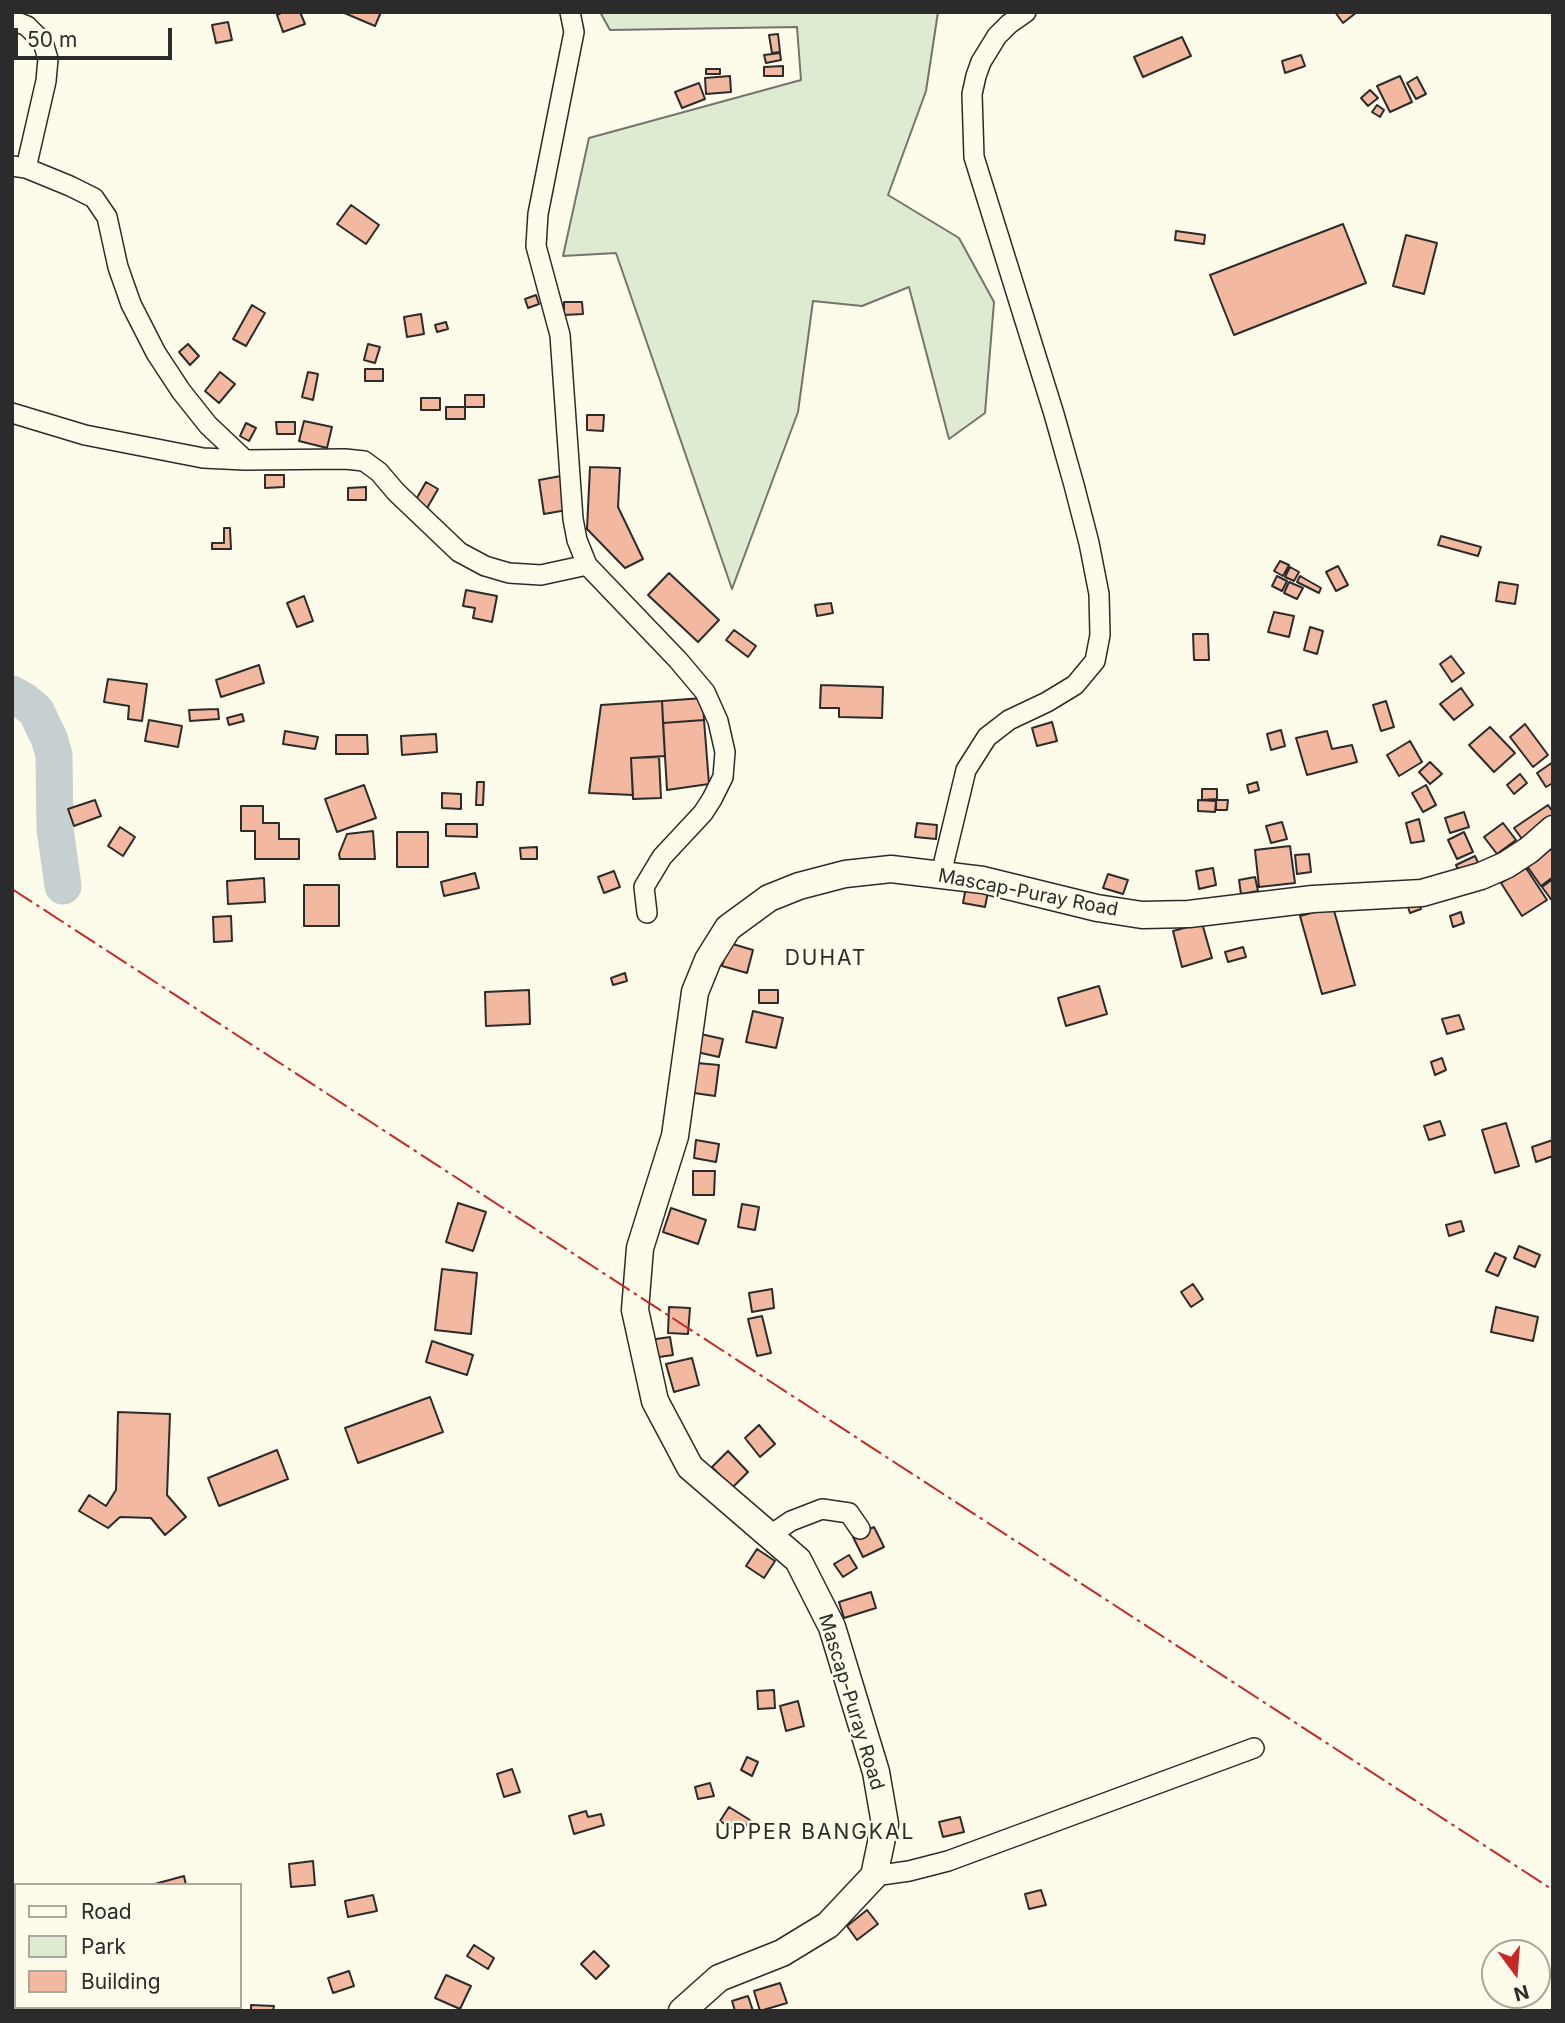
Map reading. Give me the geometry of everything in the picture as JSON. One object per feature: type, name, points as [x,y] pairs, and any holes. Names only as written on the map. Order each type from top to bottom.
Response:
[{"type":"street","points":[[570,12],[574,33],[538,214],[536,246],[560,335],[573,519],[577,540],[587,565],[705,692],[718,721],[725,752],[723,777],[712,799],[703,813],[662,857],[644,887],[648,913]]},
{"type":"street","points":[[941,874],[966,769],[987,737],[1009,720],[1047,702],[1074,685],[1095,661],[1100,635],[1099,594],[1086,531],[1054,414],[974,157],[972,94],[979,69],[997,36],[1026,12]]},
{"type":"street","points":[[12,20],[27,26],[43,41],[48,59],[46,81],[19,167],[94,198],[107,217],[118,267],[131,304],[156,353],[208,425],[245,460]]},
{"type":"street","points":[[12,413],[85,435],[203,458],[364,461],[379,472],[396,492],[459,552],[485,566],[509,573],[541,575],[587,565]]},
{"type":"street","name":"Mascap-Puray Road","points":[[874,1876],[885,1824],[876,1772],[832,1627],[798,1560],[690,1467],[654,1401],[635,1310],[640,1248],[675,1136],[695,992],[708,960],[728,928],[769,898],[799,886],[845,874],[891,869],[983,880],[1064,900],[1142,915],[1189,914],[1313,899],[1422,892],[1481,876],[1506,865],[1553,829]]},
{"type":"street","points":[[769,1536],[791,1521],[822,1509],[849,1513],[860,1529]]},
{"type":"street","points":[[682,2011],[719,1978],[782,1953],[828,1925],[874,1876],[948,1861],[1254,1748]]},
{"type":"green space","points":[[600,12],[938,12],[926,91],[888,195],[959,238],[994,302],[985,413],[949,439],[909,287],[862,306],[813,301],[798,412],[732,589],[616,253],[563,256],[589,138],[801,80],[797,27],[610,30]]},
{"type":"building","points":[[283,12],[300,12],[305,24],[283,32],[277,15]]},
{"type":"building","points":[[342,12],[381,12],[375,26]]},
{"type":"building","points":[[1335,12],[1357,12],[1343,23]]},
{"type":"building","points":[[228,22],[232,40],[216,43],[212,25]]},
{"type":"building","points":[[778,34],[780,52],[772,53],[769,35]]},
{"type":"building","points":[[1182,37],[1191,56],[1143,77],[1134,57]]},
{"type":"building","points":[[780,53],[781,60],[766,63],[764,55]]},
{"type":"building","points":[[1301,55],[1305,66],[1285,73],[1282,61]]},
{"type":"building","points":[[783,66],[783,76],[764,76],[764,67]]},
{"type":"building","points":[[706,69],[720,69],[720,74],[706,74]]},
{"type":"building","points":[[730,76],[731,92],[706,94],[705,78]]},
{"type":"building","points":[[1400,76],[1412,102],[1390,112],[1377,86]]},
{"type":"building","points":[[1417,77],[1426,94],[1416,99],[1407,83]]},
{"type":"building","points":[[699,83],[705,99],[682,108],[675,92]]},
{"type":"building","points":[[1370,90],[1378,98],[1368,106],[1361,98]]},
{"type":"building","points":[[1377,105],[1384,110],[1380,117],[1372,112]]},
{"type":"building","points":[[351,205],[379,225],[366,244],[337,224]]},
{"type":"building","points":[[1343,224],[1366,283],[1234,335],[1210,275]]},
{"type":"building","points":[[1176,231],[1205,235],[1204,244],[1175,240]]},
{"type":"building","points":[[1406,235],[1437,243],[1424,294],[1393,286]]},
{"type":"building","points":[[536,295],[539,304],[528,308],[525,299]]},
{"type":"building","points":[[564,302],[582,302],[583,314],[564,315]]},
{"type":"building","points":[[252,305],[265,313],[246,346],[233,339]]},
{"type":"building","points":[[421,314],[424,334],[407,337],[404,317]]},
{"type":"building","points":[[446,322],[448,329],[437,332],[435,325]]},
{"type":"building","points":[[188,344],[199,356],[190,365],[179,352]]},
{"type":"building","points":[[368,344],[380,347],[375,363],[364,360]]},
{"type":"building","points":[[365,369],[383,369],[383,381],[365,381]]},
{"type":"building","points":[[220,372],[235,384],[219,403],[205,391]]},
{"type":"building","points":[[308,372],[318,374],[313,400],[302,397]]},
{"type":"building","points":[[465,395],[484,395],[484,407],[465,407]]},
{"type":"building","points":[[421,398],[440,398],[440,410],[421,410]]},
{"type":"building","points":[[446,407],[465,407],[465,419],[446,419]]},
{"type":"building","points":[[587,415],[604,415],[603,431],[587,430]]},
{"type":"building","points":[[304,421],[332,427],[327,448],[299,441]]},
{"type":"building","points":[[276,422],[295,422],[295,434],[277,434]]},
{"type":"building","points":[[246,423],[256,428],[249,441],[240,436]]},
{"type":"building","points":[[590,467],[620,468],[618,507],[643,559],[625,568],[587,529]]},
{"type":"building","points":[[265,475],[284,475],[284,487],[265,488]]},
{"type":"building","points":[[561,476],[567,510],[544,514],[539,480]]},
{"type":"building","points":[[426,482],[438,489],[426,510],[414,503]]},
{"type":"building","points":[[366,487],[366,500],[348,500],[348,488]]},
{"type":"building","points":[[224,528],[230,528],[231,549],[212,549],[212,543],[224,543]]},
{"type":"building","points":[[1441,536],[1481,547],[1478,556],[1438,545]]},
{"type":"building","points":[[1280,561],[1289,565],[1283,576],[1274,571]]},
{"type":"building","points":[[1338,566],[1348,585],[1336,591],[1326,572]]},
{"type":"building","points":[[1290,567],[1299,572],[1294,581],[1285,577]]},
{"type":"building","points":[[669,573],[719,620],[698,642],[648,595]]},
{"type":"building","points":[[1277,576],[1287,581],[1282,591],[1272,586]]},
{"type":"building","points":[[1300,576],[1321,588],[1319,593],[1297,582]]},
{"type":"building","points":[[1289,582],[1303,588],[1297,599],[1284,593]]},
{"type":"building","points":[[1499,582],[1518,585],[1515,604],[1496,601]]},
{"type":"building","points":[[466,590],[497,596],[492,622],[473,618],[475,608],[463,606]]},
{"type":"building","points":[[304,596],[313,621],[297,627],[287,603]]},
{"type":"building","points":[[831,603],[833,613],[817,616],[815,605]]},
{"type":"building","points":[[1274,612],[1294,616],[1289,637],[1268,632]]},
{"type":"building","points":[[1310,627],[1323,631],[1317,654],[1304,650]]},
{"type":"building","points":[[734,630],[756,646],[748,657],[726,640]]},
{"type":"building","points":[[1193,634],[1208,634],[1209,660],[1194,660]]},
{"type":"building","points":[[1451,656],[1464,673],[1452,682],[1440,664]]},
{"type":"building","points":[[259,665],[264,683],[221,697],[216,680]]},
{"type":"building","points":[[108,679],[147,684],[142,721],[128,719],[129,706],[104,702]]},
{"type":"building","points":[[821,685],[883,687],[882,718],[839,717],[839,708],[820,708]]},
{"type":"building","points":[[1461,688],[1473,705],[1454,720],[1440,704]]},
{"type":"building","points":[[703,698],[704,720],[663,723],[662,701]]},
{"type":"building","points":[[662,701],[665,756],[631,758],[633,795],[589,793],[601,705]]},
{"type":"building","points":[[1386,701],[1394,727],[1381,731],[1373,705]]},
{"type":"building","points":[[218,709],[219,719],[190,721],[189,710]]},
{"type":"building","points":[[242,714],[244,721],[229,725],[227,718]]},
{"type":"building","points":[[149,720],[182,726],[178,747],[145,741]]},
{"type":"building","points":[[704,720],[709,784],[667,790],[663,723]]},
{"type":"building","points":[[1052,722],[1057,741],[1037,746],[1032,728]]},
{"type":"building","points":[[1525,724],[1548,755],[1533,767],[1510,737]]},
{"type":"building","points":[[1490,727],[1515,753],[1494,772],[1469,745]]},
{"type":"building","points":[[1281,730],[1285,746],[1271,750],[1267,734]]},
{"type":"building","points":[[285,731],[318,737],[315,749],[283,744]]},
{"type":"building","points":[[1327,731],[1332,749],[1352,745],[1357,762],[1307,775],[1296,738]]},
{"type":"building","points":[[436,734],[437,752],[402,755],[401,736]]},
{"type":"building","points":[[336,735],[367,735],[368,754],[336,754]]},
{"type":"building","points":[[1410,741],[1422,762],[1399,776],[1387,755]]},
{"type":"building","points":[[659,757],[661,798],[633,799],[631,758]]},
{"type":"building","points":[[1430,762],[1442,774],[1430,784],[1419,772]]},
{"type":"building","points":[[1553,762],[1553,783],[1546,787],[1537,773]]},
{"type":"building","points":[[1520,774],[1527,783],[1514,794],[1507,785]]},
{"type":"building","points":[[477,782],[484,782],[483,805],[476,805]]},
{"type":"building","points":[[1257,782],[1259,790],[1249,793],[1247,785]]},
{"type":"building","points":[[364,785],[376,818],[337,832],[325,799]]},
{"type":"building","points":[[1426,785],[1436,805],[1423,812],[1412,793]]},
{"type":"building","points":[[1202,789],[1217,789],[1217,799],[1202,800]]},
{"type":"building","points":[[442,793],[461,794],[461,809],[442,808]]},
{"type":"building","points":[[95,800],[101,816],[74,826],[68,809]]},
{"type":"building","points":[[1198,800],[1216,801],[1215,812],[1198,811]]},
{"type":"building","points":[[1216,800],[1228,800],[1227,810],[1216,810]]},
{"type":"building","points":[[1548,805],[1553,817],[1522,839],[1514,828]]},
{"type":"building","points":[[241,806],[263,806],[263,823],[279,823],[279,839],[299,839],[299,859],[255,859],[255,831],[241,831]]},
{"type":"building","points":[[1464,812],[1469,827],[1450,833],[1445,818]]},
{"type":"building","points":[[1419,819],[1424,841],[1411,843],[1406,823]]},
{"type":"building","points":[[1282,822],[1287,839],[1271,843],[1266,826]]},
{"type":"building","points":[[917,823],[937,825],[936,839],[915,837]]},
{"type":"building","points":[[1503,823],[1516,840],[1497,854],[1484,837]]},
{"type":"building","points":[[446,824],[477,824],[477,837],[446,836]]},
{"type":"building","points":[[120,827],[135,837],[123,856],[108,846]]},
{"type":"building","points":[[373,831],[375,859],[340,859],[339,854],[347,834]]},
{"type":"building","points":[[397,832],[428,832],[428,867],[397,867]]},
{"type":"building","points":[[1464,832],[1473,852],[1457,859],[1448,840]]},
{"type":"building","points":[[1290,846],[1295,883],[1259,887],[1255,850]]},
{"type":"building","points":[[537,847],[537,859],[521,859],[520,848]]},
{"type":"building","points":[[1551,849],[1553,877],[1541,886],[1527,866]]},
{"type":"building","points":[[1309,854],[1311,872],[1297,874],[1295,855]]},
{"type":"building","points":[[1475,856],[1480,867],[1461,876],[1456,865]]},
{"type":"building","points":[[1213,868],[1216,885],[1199,889],[1196,871]]},
{"type":"building","points":[[1526,868],[1547,900],[1522,916],[1501,883]]},
{"type":"building","points":[[614,871],[620,887],[604,893],[598,877]]},
{"type":"building","points":[[475,873],[479,888],[444,896],[441,882]]},
{"type":"building","points":[[1108,874],[1128,880],[1123,894],[1103,888]]},
{"type":"building","points":[[1255,877],[1258,891],[1241,894],[1239,880]]},
{"type":"building","points":[[264,878],[265,902],[228,904],[227,881]]},
{"type":"building","points":[[1553,879],[1553,902],[1542,887]]},
{"type":"building","points":[[304,885],[339,885],[339,926],[304,926]]},
{"type":"building","points":[[966,887],[988,892],[985,907],[963,903]]},
{"type":"building","points":[[1418,901],[1421,909],[1410,913],[1407,904]]},
{"type":"building","points":[[1333,907],[1355,985],[1322,994],[1300,916]]},
{"type":"building","points":[[1461,912],[1464,923],[1453,927],[1450,916]]},
{"type":"building","points":[[231,916],[232,941],[214,942],[213,917]]},
{"type":"building","points":[[1202,923],[1212,958],[1182,967],[1173,931]]},
{"type":"building","points":[[729,943],[753,950],[747,973],[722,966]]},
{"type":"building","points":[[1243,947],[1246,957],[1228,962],[1225,952]]},
{"type":"building","points":[[625,973],[627,981],[613,985],[611,978]]},
{"type":"building","points":[[1099,986],[1107,1014],[1066,1026],[1058,998]]},
{"type":"building","points":[[529,990],[530,1024],[486,1026],[485,992]]},
{"type":"building","points":[[759,990],[778,990],[778,1003],[759,1003]]},
{"type":"building","points":[[753,1011],[783,1018],[776,1048],[746,1042]]},
{"type":"building","points":[[1459,1015],[1464,1029],[1447,1034],[1442,1019]]},
{"type":"building","points":[[696,1033],[723,1039],[719,1057],[692,1051]]},
{"type":"building","points":[[1442,1058],[1446,1070],[1435,1075],[1431,1062]]},
{"type":"building","points":[[697,1063],[719,1065],[715,1096],[694,1093]]},
{"type":"building","points":[[1440,1121],[1445,1135],[1429,1140],[1424,1126]]},
{"type":"building","points":[[1506,1123],[1519,1166],[1495,1173],[1482,1130]]},
{"type":"building","points":[[696,1140],[719,1144],[716,1162],[694,1158]]},
{"type":"building","points":[[1553,1140],[1553,1156],[1536,1162],[1532,1147]]},
{"type":"building","points":[[693,1171],[715,1171],[714,1195],[693,1195]]},
{"type":"building","points":[[458,1203],[486,1212],[473,1251],[446,1242]]},
{"type":"building","points":[[742,1204],[759,1207],[755,1230],[738,1227]]},
{"type":"building","points":[[671,1208],[706,1220],[698,1244],[663,1232]]},
{"type":"building","points":[[1461,1221],[1464,1231],[1449,1236],[1446,1225]]},
{"type":"building","points":[[1519,1246],[1540,1255],[1535,1267],[1514,1258]]},
{"type":"building","points":[[1495,1253],[1506,1258],[1498,1276],[1486,1271]]},
{"type":"building","points":[[442,1269],[477,1273],[471,1334],[435,1330]]},
{"type":"building","points":[[1193,1284],[1203,1299],[1191,1307],[1181,1292]]},
{"type":"building","points":[[772,1289],[774,1308],[752,1312],[749,1293]]},
{"type":"building","points":[[669,1307],[690,1308],[688,1334],[668,1333]]},
{"type":"building","points":[[1496,1307],[1538,1317],[1533,1341],[1491,1332]]},
{"type":"building","points":[[762,1316],[771,1353],[757,1356],[748,1319]]},
{"type":"building","points":[[670,1337],[673,1355],[652,1358],[649,1340]]},
{"type":"building","points":[[432,1341],[473,1355],[467,1375],[426,1362]]},
{"type":"building","points":[[692,1358],[699,1385],[674,1392],[666,1364]]},
{"type":"building","points":[[430,1397],[443,1432],[358,1463],[345,1428]]},
{"type":"building","points":[[118,1412],[170,1414],[167,1495],[186,1517],[165,1535],[151,1518],[120,1517],[108,1528],[79,1511],[89,1495],[106,1506],[116,1490]]},
{"type":"building","points":[[759,1425],[775,1444],[760,1457],[745,1438]]},
{"type":"building","points":[[277,1450],[288,1479],[219,1506],[208,1478]]},
{"type":"building","points":[[728,1451],[748,1472],[732,1488],[712,1467]]},
{"type":"building","points":[[874,1527],[884,1547],[863,1557],[853,1537]]},
{"type":"building","points":[[757,1549],[775,1561],[764,1578],[746,1566]]},
{"type":"building","points":[[849,1555],[857,1568],[843,1577],[834,1564]]},
{"type":"building","points":[[871,1592],[876,1608],[844,1618],[839,1602]]},
{"type":"building","points":[[774,1690],[775,1708],[758,1709],[757,1691]]},
{"type":"building","points":[[798,1701],[804,1726],[786,1731],[780,1706]]},
{"type":"building","points":[[747,1757],[758,1762],[752,1776],[741,1770]]},
{"type":"building","points":[[512,1769],[520,1792],[504,1797],[497,1774]]},
{"type":"building","points":[[710,1783],[714,1796],[698,1799],[695,1787]]},
{"type":"building","points":[[729,1807],[750,1820],[741,1834],[720,1821]]},
{"type":"building","points":[[586,1811],[588,1817],[601,1814],[604,1825],[574,1834],[569,1816]]},
{"type":"building","points":[[960,1817],[964,1832],[943,1837],[939,1822]]},
{"type":"building","points":[[313,1861],[315,1885],[291,1887],[289,1864]]},
{"type":"building","points":[[184,1876],[186,1883],[158,1883]]},
{"type":"building","points":[[1041,1890],[1046,1905],[1029,1909],[1025,1894]]},
{"type":"building","points":[[373,1895],[377,1911],[348,1917],[345,1901]]},
{"type":"building","points":[[867,1910],[878,1924],[857,1940],[847,1926]]},
{"type":"building","points":[[474,1945],[494,1958],[488,1969],[467,1956]]},
{"type":"building","points":[[594,1951],[609,1966],[596,1979],[581,1964]]},
{"type":"building","points":[[349,1971],[354,1986],[333,1993],[328,1978]]},
{"type":"building","points":[[446,1975],[471,1986],[460,2009],[435,1998]]},
{"type":"building","points":[[780,1983],[787,2003],[760,2011],[754,1991]]},
{"type":"building","points":[[748,1996],[753,2011],[735,2011],[732,2001]]},
{"type":"building","points":[[251,2005],[274,2006],[273,2011],[251,2011]]},
{"type":"waterway","points":[[12,694],[36,711],[54,755],[55,829],[63,886]]},
{"type":"power","points":[[12,889],[1553,1890]]},
{"type":"district","name":"DUHAT","points":[[826,959]]},
{"type":"district","name":"UPPER BANGKAL","points":[[815,1833]]}]
